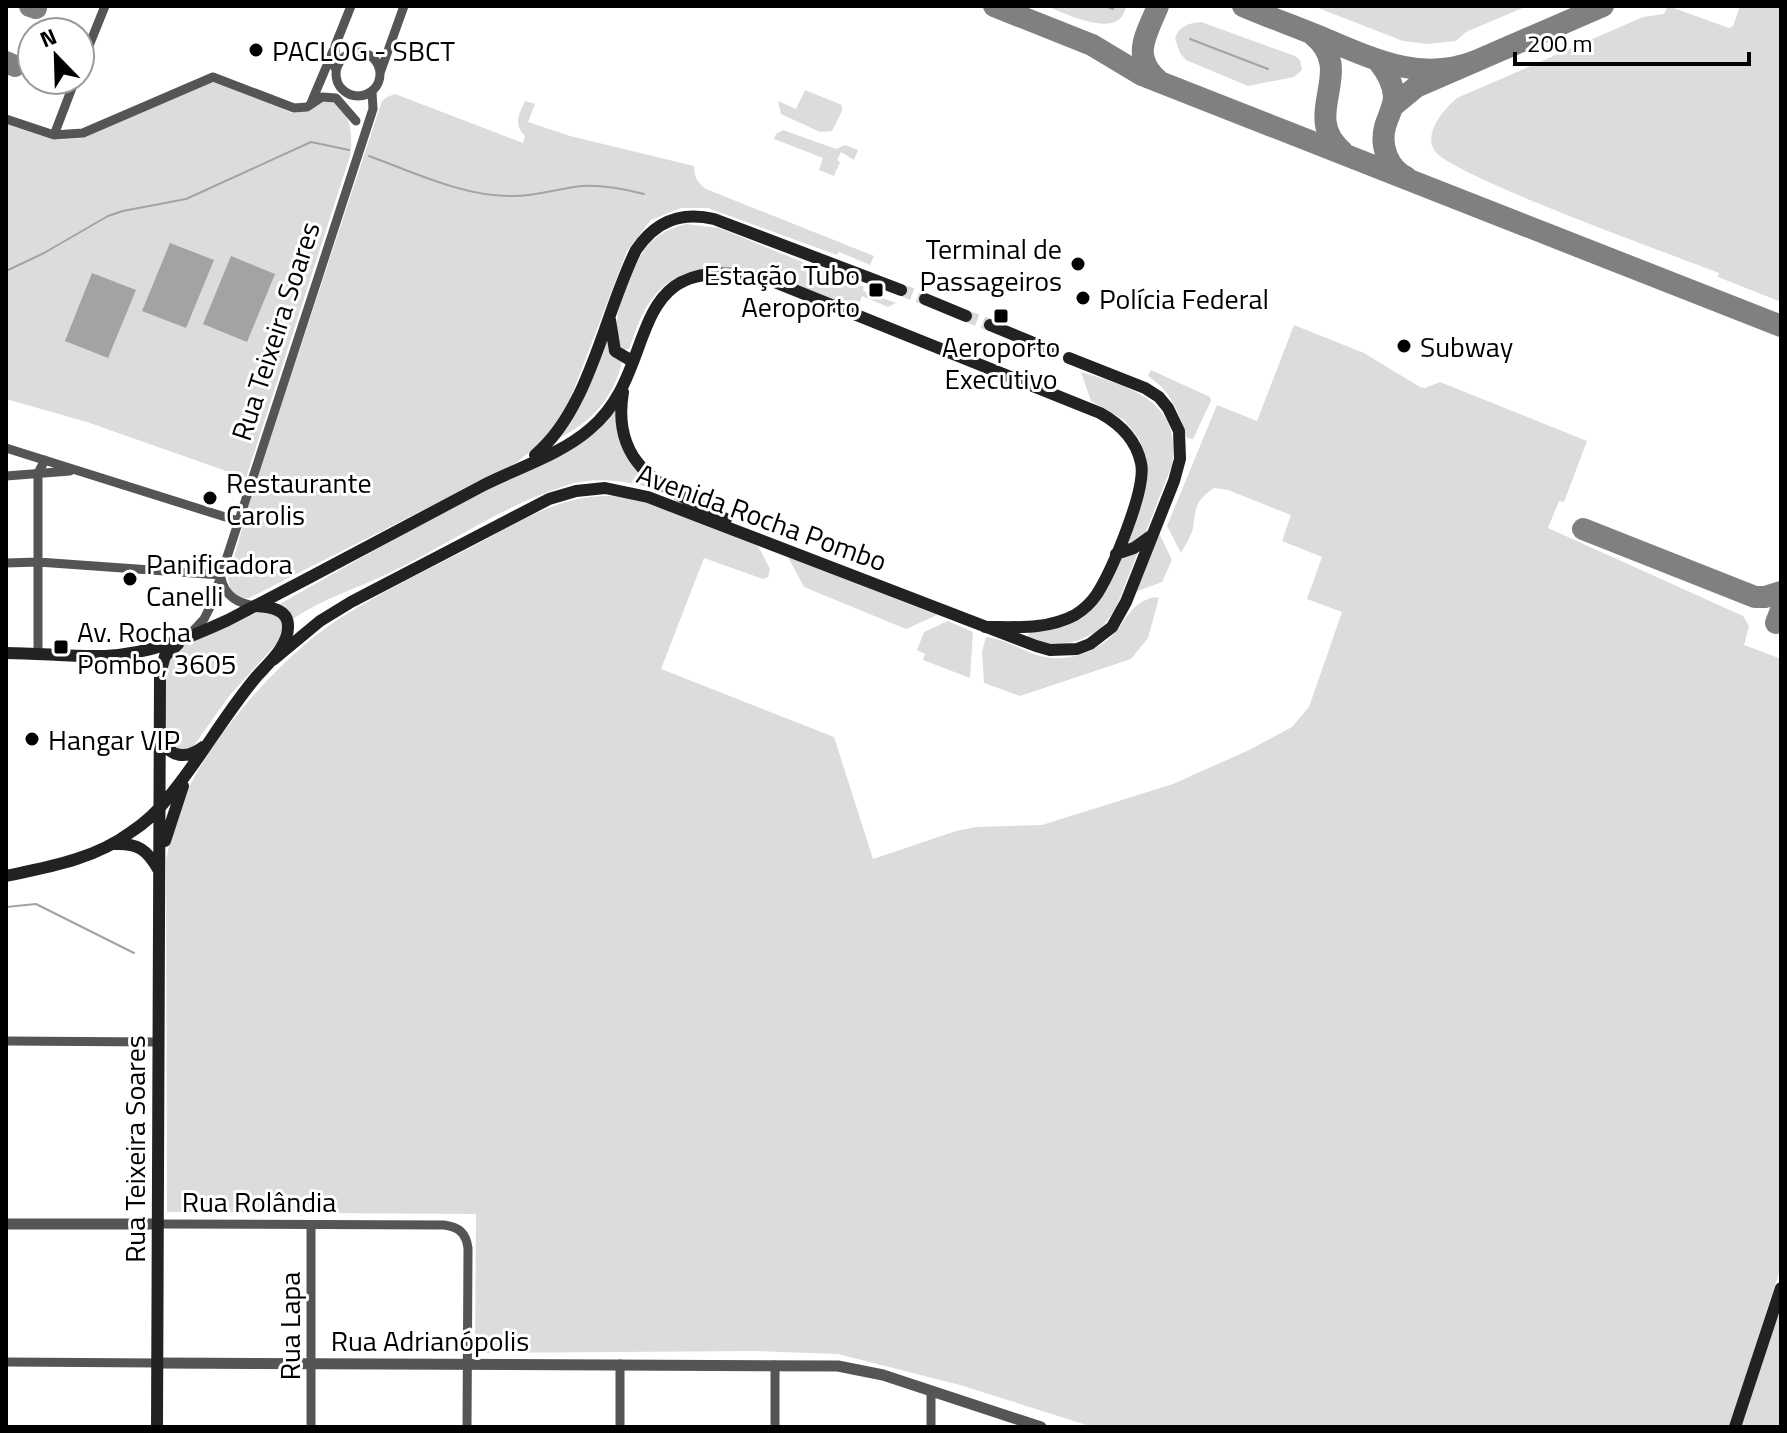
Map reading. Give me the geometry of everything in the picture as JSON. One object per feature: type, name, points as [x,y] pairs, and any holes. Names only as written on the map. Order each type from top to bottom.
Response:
[{"type":"main road","name":"Avenida Rocha Pombo","points":[[509,472],[548,444],[567,418],[630,262],[642,241],[664,223],[689,215],[714,219],[901,290]]},
{"type":"main road","name":"Avenida Rocha Pombo","points":[[6,653],[106,656],[185,639],[563,447],[592,428],[612,404],[625,381],[656,305],[685,281],[735,274],[772,281],[1085,407],[1121,427],[1136,445],[1143,474],[1138,495],[1116,554],[1096,595],[1074,615],[1042,626],[985,627]]},
{"type":"main road","points":[[925,299],[966,316]]},
{"type":"main road","points":[[610,313],[612,346],[619,355],[632,361]]},
{"type":"main road","points":[[990,325],[1051,350]]},
{"type":"main road","name":"Avenida Rocha Pombo","points":[[273,660],[320,621],[351,602],[534,506],[576,491],[605,488],[633,492],[1050,650],[1077,649],[1090,644],[1112,627],[1119,617],[1174,481],[1181,442],[1175,420],[1159,397],[1145,388],[1069,358]]},
{"type":"main road","points":[[625,381],[620,409],[622,431],[631,454],[647,475],[667,489],[772,543]]},
{"type":"main road","points":[[1116,554],[1134,548],[1153,535]]},
{"type":"main road","points":[[6,876],[70,861],[112,844],[160,808],[229,711],[273,660],[287,635],[287,620],[276,609],[255,606]]},
{"type":"main road","name":"Rua Teixeira Soares","points":[[157,1427],[161,669],[165,656],[185,639]]},
{"type":"main road","points":[[160,740],[168,751],[179,756],[192,754],[205,745]]},
{"type":"main road","name":"Rua Teixeira Soares","points":[[159,872],[171,816],[189,771]]},
{"type":"main road","points":[[112,844],[139,846],[159,872]]},
{"type":"main road","points":[[1735,1427],[1781,1288]]},
{"type":"street","points":[[96,28],[105,6]]},
{"type":"street","points":[[311,103],[351,6]]},
{"type":"street","points":[[335,46],[335,74],[343,92],[357,97],[372,92],[404,6]]},
{"type":"street","points":[[335,74],[336,66],[346,55],[361,52],[374,59],[380,73]]},
{"type":"street","points":[[6,119],[54,135],[68,136],[96,129],[213,77],[294,108],[300,109],[322,97],[336,98],[356,121]]},
{"type":"street","name":"Rua Teixeira Soares","points":[[343,92],[356,121],[359,148]]},
{"type":"street","name":"Rua Teixeira Soares","points":[[185,639],[208,612],[221,575],[373,109],[372,92]]},
{"type":"street","points":[[54,135],[69,96]]},
{"type":"street","points":[[6,448],[238,521]]},
{"type":"street","points":[[6,476],[38,473],[49,464]]},
{"type":"street","points":[[38,473],[38,653]]},
{"type":"street","points":[[6,563],[38,562],[221,575],[226,592],[234,600],[255,606]]},
{"type":"street","points":[[6,1041],[158,1042]]},
{"type":"street","name":"Rua Rolândia","points":[[6,1224],[444,1225],[462,1231],[468,1248],[467,1364]]},
{"type":"street","name":"Rua Lapa","points":[[311,1225],[311,1427]]},
{"type":"street","name":"Rua Adrianópolis","points":[[6,1362],[775,1365],[854,1368],[1041,1427]]},
{"type":"street","points":[[467,1364],[467,1427]]},
{"type":"street","points":[[620,1364],[620,1427]]},
{"type":"street","points":[[775,1365],[775,1427]]},
{"type":"street","points":[[931,1391],[931,1427]]},
{"type":"shaded area","points":[[1046,6],[1126,6],[1122,17],[1104,24],[1078,19]]},
{"type":"shaded area","points":[[1313,6],[1527,6],[1466,32],[1456,41],[1427,44],[1403,41]]},
{"type":"shaded area","points":[[1668,6],[1729,28],[1733,26],[1740,6],[1781,6],[1781,302],[1718,277],[1719,273],[1520,196],[1449,162],[1434,150],[1433,129],[1457,98],[1643,17],[1664,14]]},
{"type":"shaded area","points":[[1201,22],[1295,56],[1300,60],[1302,70],[1294,77],[1248,86],[1186,60],[1175,38],[1185,26]]},
{"type":"shaded area","points":[[213,81],[292,113],[317,102],[331,101],[344,111],[351,138],[350,156],[246,478],[87,422],[6,399],[6,124],[54,140],[82,138]]},
{"type":"shaded area","points":[[805,90],[842,105],[832,131],[820,132],[781,114],[778,101],[796,109]]},
{"type":"shaded area","points":[[395,94],[523,143],[525,136],[519,127],[519,115],[525,101],[535,104],[528,122],[570,136],[694,166],[697,179],[706,189],[874,256],[870,265],[708,208],[681,208],[651,220],[627,251],[562,420],[537,446],[516,463],[249,598],[240,598],[231,592],[228,579],[250,500],[382,101]]},
{"type":"shaded area","points":[[783,130],[836,149],[845,145],[858,150],[854,160],[841,152],[834,176],[819,170],[823,158],[774,139]]},
{"type":"shaded area","points":[[686,224],[719,228],[896,303],[888,307],[862,296],[857,309],[750,272],[722,269],[696,271],[672,280],[652,299],[641,316],[629,349],[623,350],[616,328],[618,313],[635,267],[656,237]]},
{"type":"shaded area","points":[[170,243],[214,260],[186,328],[142,311]]},
{"type":"shaded area","points":[[231,256],[275,274],[247,342],[203,324]]},
{"type":"shaded area","points":[[92,273],[136,290],[108,358],[65,341]]},
{"type":"shaded area","points":[[1294,325],[1364,353],[1420,387],[1440,382],[1587,441],[1564,502],[1559,501],[1548,528],[1743,616],[1749,626],[1744,645],[1781,659],[1781,1267],[1729,1427],[1093,1427],[960,1385],[838,1354],[757,1351],[475,1353],[476,1214],[167,1212],[166,860],[174,826],[192,781],[228,727],[273,675],[321,631],[375,598],[553,506],[590,497],[628,498],[685,515],[758,546],[770,569],[768,577],[763,579],[704,558],[661,669],[834,737],[873,859],[956,831],[976,827],[1042,825],[1173,784],[1292,727],[1309,707],[1342,612],[1307,599],[1322,557],[1282,541],[1291,515],[1228,490],[1214,488],[1198,505],[1192,531],[1181,553],[1167,526],[1217,405],[1257,421]]},
{"type":"shaded area","points":[[606,336],[611,353],[622,361],[614,386],[591,416],[559,438],[577,411]]},
{"type":"shaded area","points":[[1151,370],[1210,397],[1211,401],[1193,439],[1187,438],[1168,395],[1148,376]]},
{"type":"shaded area","points":[[1081,372],[1134,391],[1161,411],[1173,443],[1172,465],[1116,608],[1100,630],[1077,641],[1055,645],[1028,639],[1029,631],[1093,605],[1147,473],[1146,456],[1139,439],[1124,420],[1091,401]]},
{"type":"shaded area","points":[[615,411],[620,434],[661,491],[614,481],[590,481],[565,486],[520,504],[290,621],[278,605],[405,533],[591,436]]},
{"type":"shaded area","points":[[1159,533],[1172,560],[1162,582],[1135,592]]},
{"type":"shaded area","points":[[788,557],[937,615],[906,629],[804,587]]},
{"type":"shaded area","points":[[1154,597],[1159,598],[1148,638],[1131,659],[1020,696],[984,683],[982,652],[986,637],[1043,657],[1079,655],[1105,642],[1136,606]]},
{"type":"shaded area","points":[[261,611],[269,611],[282,620],[284,628],[278,642],[229,696],[193,747],[188,750],[173,748],[166,739],[163,667],[183,646]]},
{"type":"shaded area","points":[[948,621],[973,632],[970,678],[923,660],[925,654],[917,650],[924,632]]},
{"type":"shaded area","points":[[1781,1306],[1781,1427],[1739,1427]]},
{"type":"waterway","points":[[1106,6],[1113,9]]},
{"type":"waterway","points":[[1190,39],[1268,69]]},
{"type":"waterway","points":[[6,271],[108,216],[186,199],[311,142],[349,150]]},
{"type":"waterway","points":[[369,156],[438,182],[492,195],[529,195],[591,186],[644,194]]},
{"type":"waterway","points":[[6,907],[36,904],[134,953]]},
{"type":"taxiway","points":[[30,6],[36,8]]},
{"type":"taxiway","points":[[994,6],[1092,45],[1142,75],[1781,326]]},
{"type":"taxiway","points":[[1158,6],[1143,44],[1145,62],[1158,80]]},
{"type":"taxiway","points":[[1243,6],[1360,54],[1398,66],[1436,70],[1476,61]]},
{"type":"taxiway","points":[[1393,106],[1416,87],[1603,6]]},
{"type":"taxiway","points":[[1313,35],[1325,49],[1330,64],[1326,122],[1330,137],[1342,151]]},
{"type":"taxiway","points":[[1378,61],[1389,77],[1394,96],[1385,127],[1385,149],[1394,168],[1406,177]]},
{"type":"taxiway","points":[[6,62],[15,66]]},
{"type":"taxiway","points":[[1583,529],[1755,597],[1781,592]]},
{"type":"taxiway","points":[[1776,623],[1781,610]]},
{"type":"tunnel","points":[[901,290],[925,299]]},
{"type":"tunnel","points":[[966,316],[990,325]]},
{"type":"place","name":"PACLOG - SBCT","points":[[256,50]]},
{"type":"place","name":"Terminal de Passageiros","points":[[1078,264]]},
{"type":"place","name":"Estação Tubo Aeroporto","points":[[876,290]]},
{"type":"place","name":"Polícia Federal","points":[[1083,298]]},
{"type":"place","name":"Aeroporto Executivo","points":[[1001,316]]},
{"type":"place","name":"Subway","points":[[1404,346]]},
{"type":"place","name":"Restaurante Carolis","points":[[210,498]]},
{"type":"place","name":"Panificadora Canelli","points":[[130,579]]},
{"type":"place","name":"Av. Rocha Pombo, 3605","points":[[61,647]]},
{"type":"place","name":"Hangar VIP","points":[[32,739]]}]
